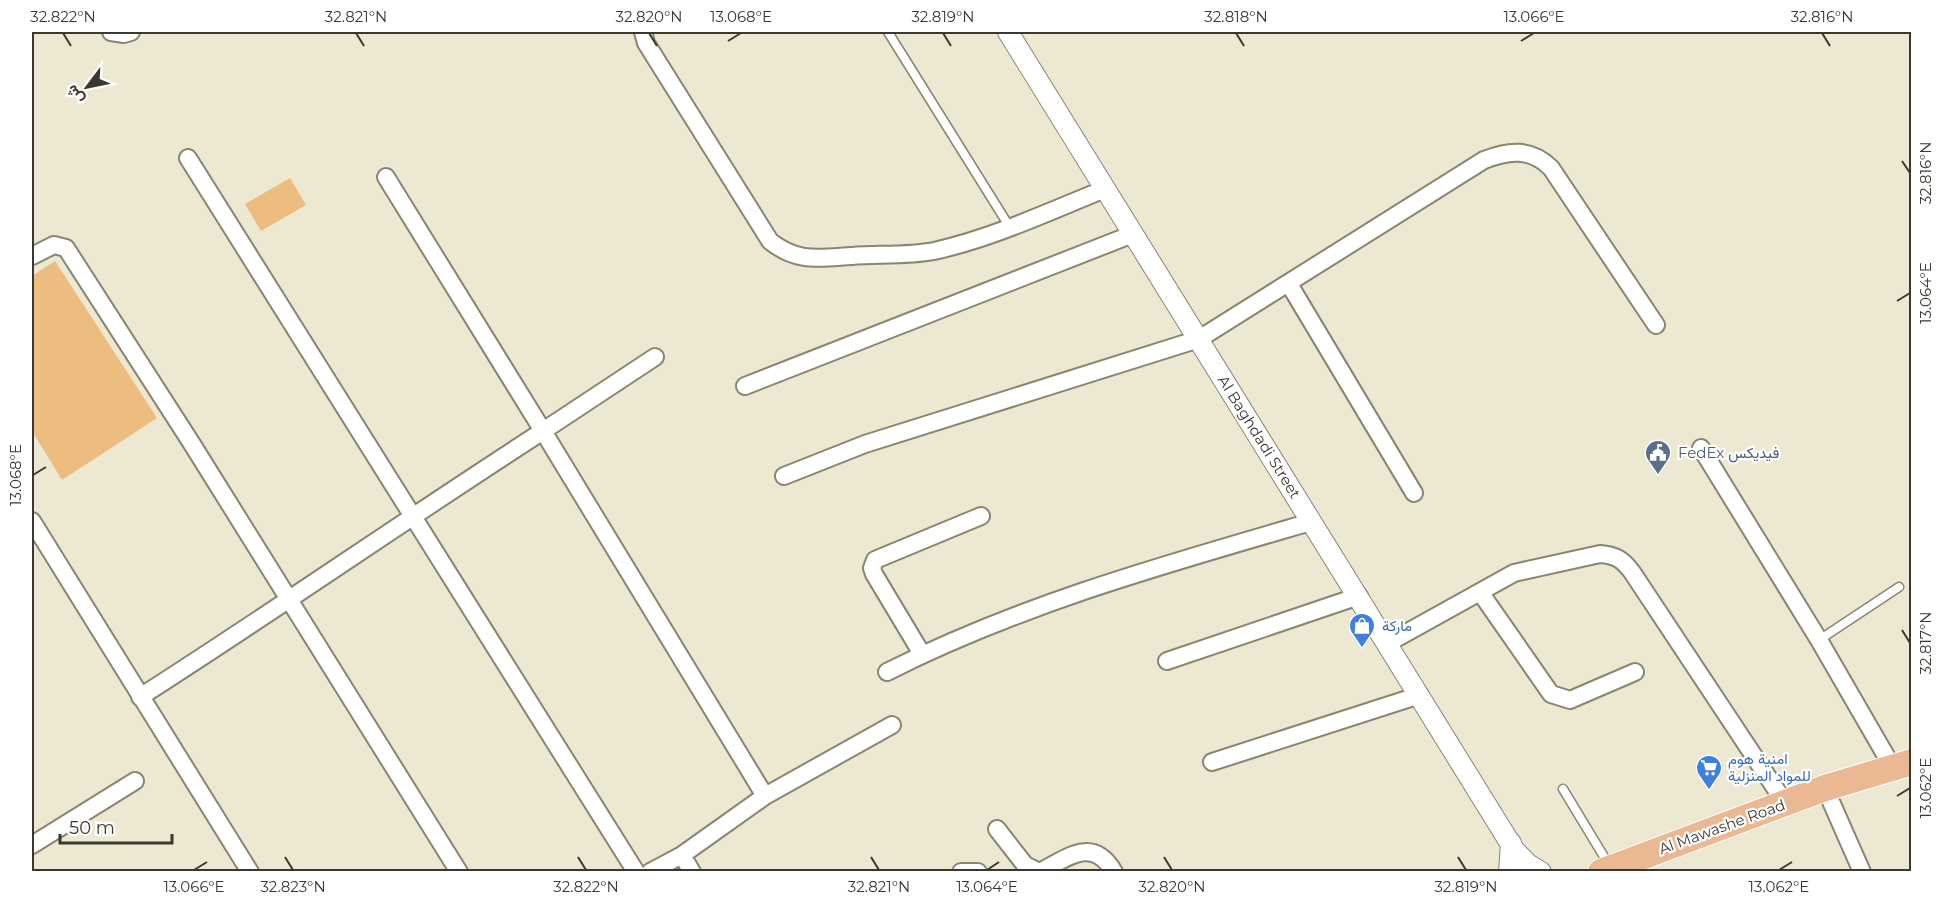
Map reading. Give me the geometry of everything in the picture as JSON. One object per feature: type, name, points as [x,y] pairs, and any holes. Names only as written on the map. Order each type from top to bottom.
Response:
[{"type":"main road","name":"Al Mawashe Road","points":[[1606,870],[1825,788],[1902,765]]},
{"type":"street","points":[[111,32],[124,34],[130,32]]},
{"type":"street","points":[[643,32],[646,43],[722,166],[770,241],[784,253],[797,257],[831,257],[932,251],[1009,226],[1106,189]]},
{"type":"street","name":"Al Baghdadi Street","points":[[1008,32],[1511,843],[1521,858],[1541,872]]},
{"type":"street","points":[[784,477],[865,444],[1199,339],[1484,160],[1514,151],[1540,156],[1551,168],[1656,325]]},
{"type":"street","points":[[188,158],[636,872]]},
{"type":"street","points":[[386,177],[765,796]]},
{"type":"street","points":[[745,386],[1133,234]]},
{"type":"street","points":[[32,256],[54,245],[66,248],[459,872]]},
{"type":"street","points":[[1289,284],[1414,493]]},
{"type":"street","points":[[140,697],[290,601],[413,515],[655,357]]},
{"type":"street","points":[[1701,448],[1819,640],[1902,765]]},
{"type":"street","points":[[922,654],[874,574],[872,568],[875,560],[981,516]]},
{"type":"street","points":[[887,672],[922,654],[1008,617],[1106,582],[1311,522]]},
{"type":"street","points":[[34,529],[250,872]]},
{"type":"street","points":[[1388,643],[1526,569],[1600,554],[1612,555],[1623,560],[1785,803]]},
{"type":"street","points":[[1480,592],[1551,694],[1570,700],[1635,672]]},
{"type":"street","points":[[1167,662],[1359,596]]},
{"type":"street","points":[[1212,762],[1420,696]]},
{"type":"street","points":[[650,872],[682,855],[765,796],[892,725]]},
{"type":"street","points":[[32,845],[135,780]]},
{"type":"street","points":[[1825,788],[1862,872]]},
{"type":"street","points":[[996,829],[1025,865],[1039,872],[1081,851],[1095,852],[1106,859],[1114,872]]},
{"type":"street","points":[[1509,872],[1511,843]]},
{"type":"street","points":[[682,855],[692,872]]},
{"type":"street","points":[[961,872],[978,872]]},
{"type":"lane","points":[[888,32],[1009,226]]},
{"type":"lane","points":[[1819,640],[1899,587]]},
{"type":"lane","points":[[1563,789],[1606,870]]},
{"type":"building","points":[[290,178],[306,205],[261,231],[245,204]]},
{"type":"building","points":[[55,261],[157,418],[62,480],[32,431],[32,276]]},
{"type":"place","name":"FedEx فيديكس","points":[[1658,476]]},
{"type":"place","name":"ماركة","points":[[1362,649]]},
{"type":"place","name":"امنية هوم للمواد المنزلية","points":[[1709,791]]}]
